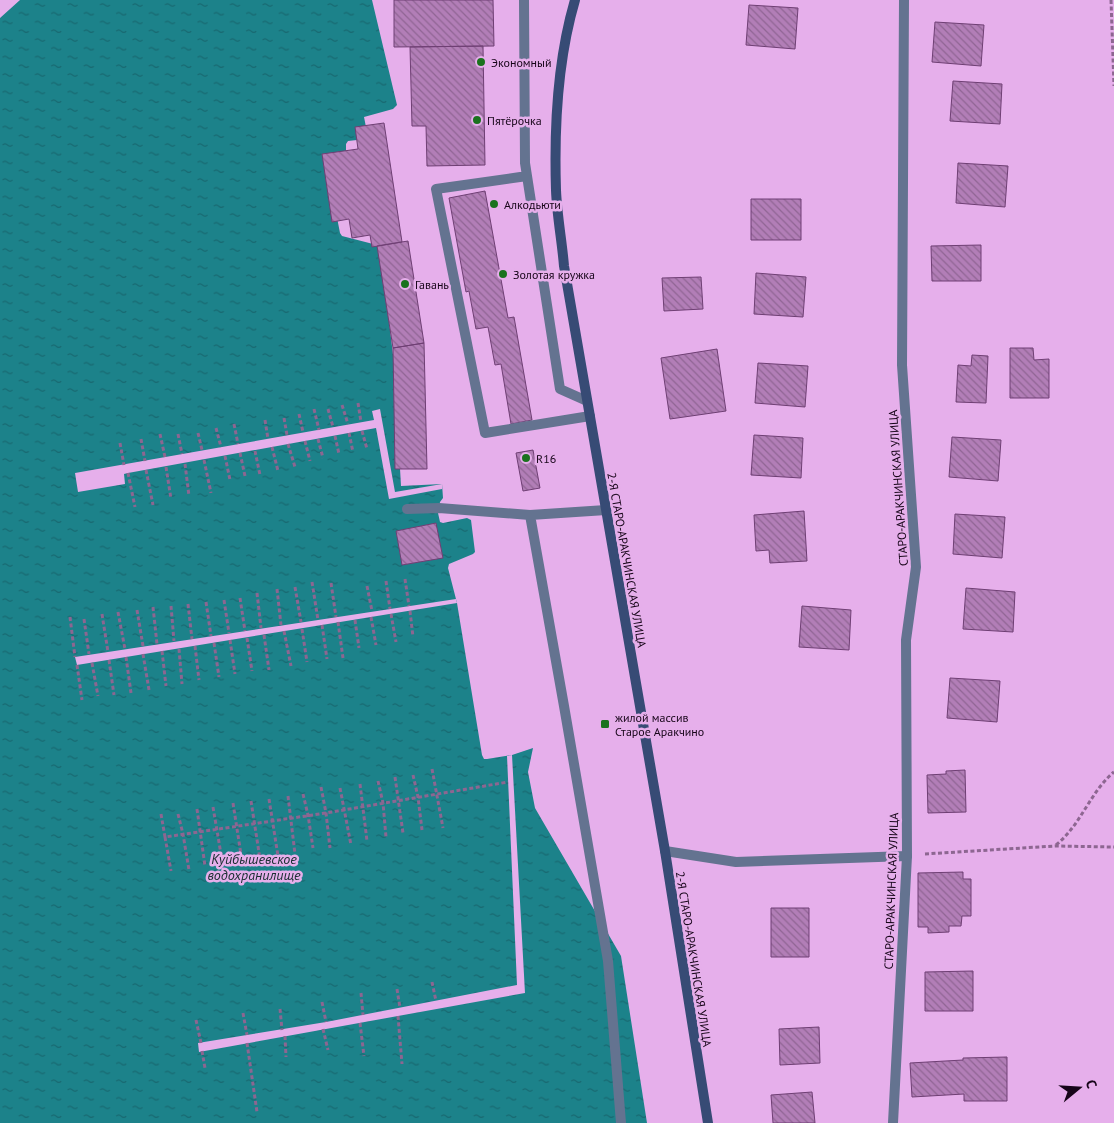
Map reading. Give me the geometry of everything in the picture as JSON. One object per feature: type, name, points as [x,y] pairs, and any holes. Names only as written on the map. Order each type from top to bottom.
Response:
[{"type":"main road","name":"2-Я СТАРО-АРАКЧИНСКАЯ УЛИЦА","points":[[575,0],[560,65],[556,132],[556,192],[564,266],[665,851],[708,1123]]},
{"type":"street","points":[[524,0],[525,163],[560,389],[587,401]]},
{"type":"street","name":"СТАРО-АРАКЧИНСКАЯ УЛИЦА","points":[[893,1123],[907,856],[906,640],[916,567],[902,365],[904,0]]},
{"type":"street","points":[[527,176],[436,189],[485,433],[590,416]]},
{"type":"street","points":[[407,509],[439,508],[530,515],[606,510]]},
{"type":"street","points":[[530,515],[608,961],[622,1123]]},
{"type":"street","points":[[665,851],[736,862],[907,856]]},
{"type":"path","points":[[1111,0],[1114,86]]},
{"type":"path","points":[[358,403],[361,422]]},
{"type":"path","points":[[342,405],[348,424]]},
{"type":"path","points":[[328,408],[333,427]]},
{"type":"path","points":[[314,409],[319,430]]},
{"type":"path","points":[[299,414],[303,432]]},
{"type":"path","points":[[284,418],[287,435]]},
{"type":"path","points":[[265,420],[268,439]]},
{"type":"path","points":[[234,424],[238,444]]},
{"type":"path","points":[[216,428],[221,447]]},
{"type":"path","points":[[362,431],[367,449]]},
{"type":"path","points":[[198,433],[202,450]]},
{"type":"path","points":[[348,433],[353,452]]},
{"type":"path","points":[[160,434],[165,457]]},
{"type":"path","points":[[178,434],[182,454]]},
{"type":"path","points":[[335,436],[339,454]]},
{"type":"path","points":[[141,439],[145,461]]},
{"type":"path","points":[[318,439],[324,458]]},
{"type":"path","points":[[305,441],[310,462]]},
{"type":"path","points":[[120,443],[124,465]]},
{"type":"path","points":[[288,444],[295,467]]},
{"type":"path","points":[[272,447],[278,471]]},
{"type":"path","points":[[255,451],[260,475]]},
{"type":"path","points":[[240,453],[245,476]]},
{"type":"path","points":[[225,456],[230,480]]},
{"type":"path","points":[[204,460],[211,493]]},
{"type":"path","points":[[185,464],[189,496]]},
{"type":"path","points":[[166,467],[171,499]]},
{"type":"path","points":[[146,470],[153,505]]},
{"type":"path","points":[[128,473],[135,507]]},
{"type":"path","points":[[405,578],[409,606]]},
{"type":"path","points":[[386,581],[390,609]]},
{"type":"path","points":[[312,582],[318,620]]},
{"type":"path","points":[[331,583],[336,617]]},
{"type":"path","points":[[367,586],[372,611]]},
{"type":"path","points":[[295,587],[301,622]]},
{"type":"path","points":[[277,589],[281,625]]},
{"type":"path","points":[[257,593],[261,628]]},
{"type":"path","points":[[240,598],[245,630]]},
{"type":"path","points":[[224,600],[228,633]]},
{"type":"path","points":[[206,602],[212,636]]},
{"type":"path","points":[[188,604],[192,639]]},
{"type":"path","points":[[171,606],[174,641]]},
{"type":"path","points":[[153,607],[157,644]]},
{"type":"path","points":[[137,610],[142,646]]},
{"type":"path","points":[[410,611],[413,637]]},
{"type":"path","points":[[118,612],[125,649]]},
{"type":"path","points":[[102,614],[108,652]]},
{"type":"path","points":[[391,614],[396,642]]},
{"type":"path","points":[[70,617],[76,657]]},
{"type":"path","points":[[371,617],[376,645]]},
{"type":"path","points":[[84,619],[90,654]]},
{"type":"path","points":[[355,620],[359,648]]},
{"type":"path","points":[[338,622],[343,658]]},
{"type":"path","points":[[322,625],[327,659]]},
{"type":"path","points":[[302,628],[307,662]]},
{"type":"path","points":[[284,631],[291,666]]},
{"type":"path","points":[[264,635],[269,670]]},
{"type":"path","points":[[246,638],[252,671]]},
{"type":"path","points":[[230,640],[235,674]]},
{"type":"path","points":[[214,643],[219,677]]},
{"type":"path","points":[[195,646],[200,680]]},
{"type":"path","points":[[179,649],[182,684]]},
{"type":"path","points":[[162,651],[166,686]]},
{"type":"path","points":[[143,654],[149,690]]},
{"type":"path","points":[[126,657],[132,693]]},
{"type":"path","points":[[109,660],[114,695]]},
{"type":"path","points":[[92,663],[98,696]]},
{"type":"path","points":[[77,665],[82,700]]},
{"type":"path","points":[[432,769],[443,828]]},
{"type":"path","points":[[1055,846],[1066,836],[1104,780],[1114,772]]},
{"type":"path","points":[[413,775],[422,830]]},
{"type":"path","points":[[395,776],[403,833]]},
{"type":"path","points":[[378,780],[386,837]]},
{"type":"path","points":[[165,837],[308,816],[508,782]]},
{"type":"path","points":[[360,784],[364,807],[366,841]]},
{"type":"path","points":[[322,787],[330,848]]},
{"type":"path","points":[[340,788],[351,845]]},
{"type":"path","points":[[303,794],[313,848]]},
{"type":"path","points":[[288,796],[295,854]]},
{"type":"path","points":[[269,799],[278,856]]},
{"type":"path","points":[[251,801],[260,859]]},
{"type":"path","points":[[233,804],[242,861]]},
{"type":"path","points":[[213,807],[223,866]]},
{"type":"path","points":[[197,809],[205,866]]},
{"type":"path","points":[[161,814],[171,871]]},
{"type":"path","points":[[178,814],[188,870]]},
{"type":"path","points":[[907,856],[1055,846],[1114,848]]},
{"type":"path","points":[[432,982],[436,1001]]},
{"type":"path","points":[[397,989],[400,1008]]},
{"type":"path","points":[[361,993],[364,1015]]},
{"type":"path","points":[[322,1002],[326,1022]]},
{"type":"path","points":[[280,1009],[282,1030]]},
{"type":"path","points":[[243,1013],[247,1035]]},
{"type":"path","points":[[398,1016],[402,1064]]},
{"type":"path","points":[[196,1020],[201,1043]]},
{"type":"path","points":[[360,1023],[364,1056]]},
{"type":"path","points":[[323,1029],[328,1050]]},
{"type":"path","points":[[285,1036],[286,1057]]},
{"type":"path","points":[[247,1043],[257,1112]]},
{"type":"path","points":[[202,1051],[204,1068]]},
{"type":"water","name":"Куйбышевское водохранилище","points":[[20,0],[372,0],[397,105],[393,109],[364,117],[368,137],[366,139],[348,141],[346,144],[346,151],[332,192],[342,236],[377,245],[381,254],[394,363],[401,486],[442,484],[443,498],[440,502],[438,513],[440,522],[467,518],[471,520],[475,552],[449,564],[448,568],[457,603],[482,755],[484,759],[487,759],[512,755],[533,748],[528,772],[535,808],[621,956],[647,1123],[0,1123],[0,18]]},
{"type":"pier","points":[[380,409],[395,492],[442,484],[442,489],[389,499],[376,428],[128,473],[124,474],[125,484],[78,492],[75,473],[374,420],[372,411]]},
{"type":"pier","points":[[456,599],[457,603],[77,665],[75,657]]},
{"type":"pier","points":[[512,755],[525,993],[199,1052],[198,1043],[326,1022],[517,985],[507,756]]},
{"type":"building","points":[[394,0],[493,0],[494,46],[394,47]]},
{"type":"building","points":[[749,5],[798,8],[795,49],[746,45]]},
{"type":"building","points":[[935,22],[984,25],[981,66],[932,62]]},
{"type":"building","points":[[483,46],[485,165],[427,166],[426,126],[412,126],[410,47]]},
{"type":"building","points":[[953,81],[1002,84],[1000,124],[950,121]]},
{"type":"building","points":[[384,123],[402,242],[372,247],[370,235],[352,238],[349,219],[332,222],[322,154],[358,149],[355,127]]},
{"type":"building","points":[[958,163],[1008,166],[1005,207],[956,203]]},
{"type":"building","points":[[485,191],[508,318],[514,317],[532,420],[511,424],[501,364],[495,365],[488,327],[476,329],[469,291],[466,292],[449,198]]},
{"type":"building","points":[[751,199],[801,199],[801,240],[751,240]]},
{"type":"building","points":[[408,241],[424,343],[393,348],[377,246]]},
{"type":"building","points":[[981,245],[981,281],[932,281],[931,246]]},
{"type":"building","points":[[756,273],[806,277],[803,317],[754,314]]},
{"type":"building","points":[[701,277],[703,309],[664,311],[662,278]]},
{"type":"building","points":[[424,343],[427,469],[395,469],[393,348]]},
{"type":"building","points":[[1010,348],[1033,348],[1034,360],[1049,359],[1049,398],[1010,398]]},
{"type":"building","points":[[717,349],[726,411],[670,419],[661,358]]},
{"type":"building","points":[[972,355],[988,356],[986,403],[956,402],[958,365],[971,366]]},
{"type":"building","points":[[758,363],[808,366],[805,407],[755,403]]},
{"type":"building","points":[[754,435],[803,438],[801,478],[751,475]]},
{"type":"building","points":[[952,437],[1001,440],[998,481],[949,477]]},
{"type":"building","points":[[533,450],[540,488],[523,491],[516,453]]},
{"type":"building","points":[[804,511],[807,561],[770,563],[769,550],[756,551],[754,515]]},
{"type":"building","points":[[955,514],[1005,517],[1002,558],[953,554]]},
{"type":"building","points":[[436,523],[443,558],[402,565],[396,531]]},
{"type":"building","points":[[966,588],[1015,592],[1013,632],[963,629]]},
{"type":"building","points":[[802,606],[851,610],[849,650],[799,647]]},
{"type":"building","points":[[950,678],[1000,681],[997,722],[947,718]]},
{"type":"building","points":[[965,770],[966,812],[928,813],[927,775]]},
{"type":"building","points":[[963,872],[963,879],[971,879],[971,916],[962,916],[961,926],[949,926],[949,932],[928,933],[928,927],[918,927],[918,873]]},
{"type":"building","points":[[771,908],[809,908],[809,957],[771,957]]},
{"type":"building","points":[[973,971],[973,1011],[925,1011],[925,972]]},
{"type":"building","points":[[819,1027],[820,1063],[780,1065],[779,1029]]},
{"type":"building","points":[[1007,1057],[1007,1101],[964,1101],[964,1094],[912,1097],[910,1063],[963,1060],[963,1058]]},
{"type":"building","points":[[812,1092],[815,1123],[773,1123],[771,1095]]},
{"type":"place","name":"Экономный","points":[[481,62]]},
{"type":"place","name":"Пятёрочка","points":[[477,120]]},
{"type":"place","name":"Алкодьюти","points":[[494,204]]},
{"type":"place","name":"Золотая кружка","points":[[503,274]]},
{"type":"place","name":"Гавань","points":[[405,284]]},
{"type":"place","name":"R16","points":[[526,458]]},
{"type":"place","name":"жилой массив Старое Аракчино","points":[[605,724]]}]
